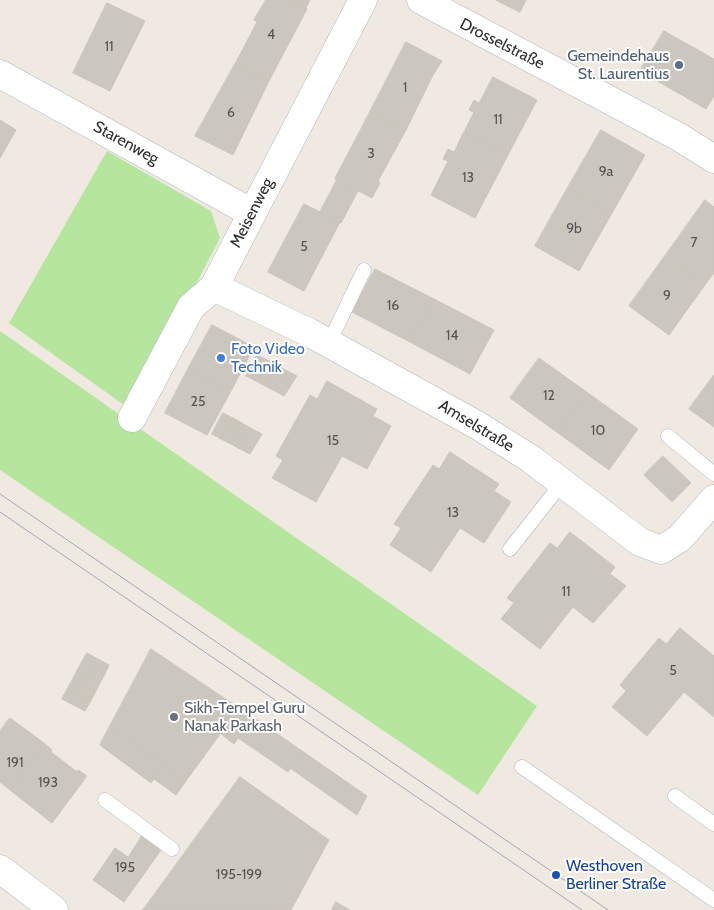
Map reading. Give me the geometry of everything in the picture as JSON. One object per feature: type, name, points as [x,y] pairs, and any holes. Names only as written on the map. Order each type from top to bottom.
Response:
[{"type":"street","name":"Meisenweg","points":[[132,418],[191,307],[214,286],[363,0]]},
{"type":"street","name":"Drosselstraße","points":[[432,3],[679,137],[714,159]]},
{"type":"street","name":"Starenweg","points":[[0,74],[252,213]]},
{"type":"street","name":"Amselstraße","points":[[214,286],[329,343],[477,425],[531,459],[640,542],[661,550],[680,538],[714,500]]},
{"type":"street","points":[[0,869],[54,910]]},
{"type":"lane","points":[[329,343],[364,270]]},
{"type":"lane","points":[[668,436],[714,474]]},
{"type":"lane","points":[[510,549],[562,483]]},
{"type":"lane","points":[[522,767],[714,900]]},
{"type":"lane","points":[[675,796],[714,824]]},
{"type":"lane","points":[[105,800],[172,849]]},
{"type":"green space","points":[[107,151],[211,211],[220,238],[185,305],[124,405],[9,323]]},
{"type":"green space","points":[[0,331],[537,706],[478,795],[0,470]]},
{"type":"building","points":[[266,0],[289,0],[307,9],[269,81],[235,64],[257,22],[254,20]]},
{"type":"building","points":[[289,0],[310,0],[306,8]]},
{"type":"building","points":[[496,0],[526,0],[520,12]]},
{"type":"building","points":[[107,3],[145,21],[110,91],[73,73]]},
{"type":"building","name":"Gemeindehaus St. Laurentius","points":[[664,31],[714,59],[714,96],[706,109],[640,71]]},
{"type":"building","points":[[406,42],[442,61],[433,75],[406,130],[370,112]]},
{"type":"building","points":[[235,64],[269,81],[233,155],[195,136]]},
{"type":"building","points":[[493,77],[537,100],[508,155],[464,132],[474,112],[469,110],[474,100],[479,103]]},
{"type":"building","points":[[370,112],[406,130],[378,181],[380,183],[372,198],[335,179]]},
{"type":"building","points":[[0,120],[16,130],[0,158]]},
{"type":"building","points":[[601,130],[645,155],[612,213],[567,189]]},
{"type":"building","points":[[464,132],[508,155],[475,218],[431,195],[448,161],[443,159],[448,149],[454,152]]},
{"type":"building","points":[[337,180],[358,191],[341,223],[320,212]]},
{"type":"building","points":[[567,189],[612,213],[579,271],[535,246]]},
{"type":"building","points":[[705,200],[714,207],[714,273],[705,285],[665,256]]},
{"type":"building","points":[[304,204],[340,222],[304,291],[268,272]]},
{"type":"building","points":[[665,256],[705,285],[669,335],[629,306]]},
{"type":"building","points":[[375,269],[434,299],[410,342],[352,312]]},
{"type":"building","points":[[434,299],[494,330],[470,374],[410,342]]},
{"type":"building","name":"Foto Video Technik","points":[[212,325],[254,347],[231,391],[188,369]]},
{"type":"building","points":[[257,355],[267,360],[256,381],[246,376]]},
{"type":"building","points":[[539,358],[588,393],[558,433],[510,398]]},
{"type":"building","points":[[267,360],[277,365],[265,386],[256,381]]},
{"type":"building","points":[[277,365],[287,371],[275,391],[265,386]]},
{"type":"building","points":[[188,369],[231,391],[207,435],[165,413]]},
{"type":"building","points":[[287,371],[297,376],[284,396],[275,391]]},
{"type":"building","points":[[714,375],[714,427],[689,409]]},
{"type":"building","points":[[327,381],[377,409],[373,416],[391,426],[367,469],[342,456],[316,502],[272,478],[283,460],[276,456],[310,395],[317,399]]},
{"type":"building","points":[[588,393],[638,429],[609,470],[558,433]]},
{"type":"building","points":[[223,413],[233,418],[221,439],[212,434]]},
{"type":"building","points":[[233,418],[242,423],[231,444],[221,439]]},
{"type":"building","points":[[242,423],[252,429],[240,449],[231,444]]},
{"type":"building","points":[[252,429],[262,434],[250,454],[240,449]]},
{"type":"building","points":[[450,452],[499,484],[494,491],[511,502],[484,543],[460,528],[431,572],[390,545],[401,528],[394,524],[433,465],[439,469]]},
{"type":"building","points":[[663,456],[691,483],[672,502],[644,475]]},
{"type":"building","points":[[570,532],[615,567],[610,574],[626,586],[593,623],[573,607],[540,649],[501,619],[514,603],[507,598],[550,543],[557,548]]},
{"type":"building","points":[[680,628],[714,656],[714,717],[684,692],[647,736],[612,707],[626,691],[620,685],[659,638],[666,644]]},
{"type":"building","name":"Sikh-Tempel Guru Nanak Parkash","points":[[151,649],[239,708],[186,781],[110,726]]},
{"type":"building","points":[[87,653],[109,665],[105,674],[82,662]]},
{"type":"building","points":[[82,662],[105,674],[100,683],[77,671]]},
{"type":"building","points":[[77,671],[100,683],[95,693],[72,681]]},
{"type":"building","points":[[72,681],[95,693],[90,702],[67,690]]},
{"type":"building","points":[[67,690],[90,702],[85,711],[62,699]]},
{"type":"building","points":[[240,708],[253,717],[234,744],[221,734]]},
{"type":"building","points":[[253,717],[302,751],[288,772],[238,738]]},
{"type":"building","points":[[10,718],[44,743],[10,790],[0,782],[0,731]]},
{"type":"building","points":[[110,726],[164,765],[151,783],[100,745]]},
{"type":"building","points":[[44,743],[52,750],[51,752],[77,772],[78,770],[87,776],[52,823],[10,790]]},
{"type":"building","points":[[302,751],[367,796],[357,815],[290,768]]},
{"type":"building","points":[[164,765],[186,781],[176,795],[154,779]]},
{"type":"building","points":[[240,777],[329,840],[291,910],[143,910]]},
{"type":"building","points":[[142,836],[161,850],[124,902],[93,880],[115,848],[128,857]]},
{"type":"building","points":[[336,902],[350,910],[332,910]]},
{"type":"tram line","points":[[0,494],[608,910]]},
{"type":"tram line","points":[[0,512],[582,910]]},
{"type":"place","name":"Gemeindehaus St. Laurentius","points":[[679,65]]},
{"type":"place","name":"Foto Video Technik","points":[[221,358]]},
{"type":"place","name":"Sikh-Tempel Guru Nanak Parkash","points":[[174,717]]},
{"type":"place","name":"Westhoven Berliner Straße","points":[[556,875]]}]
